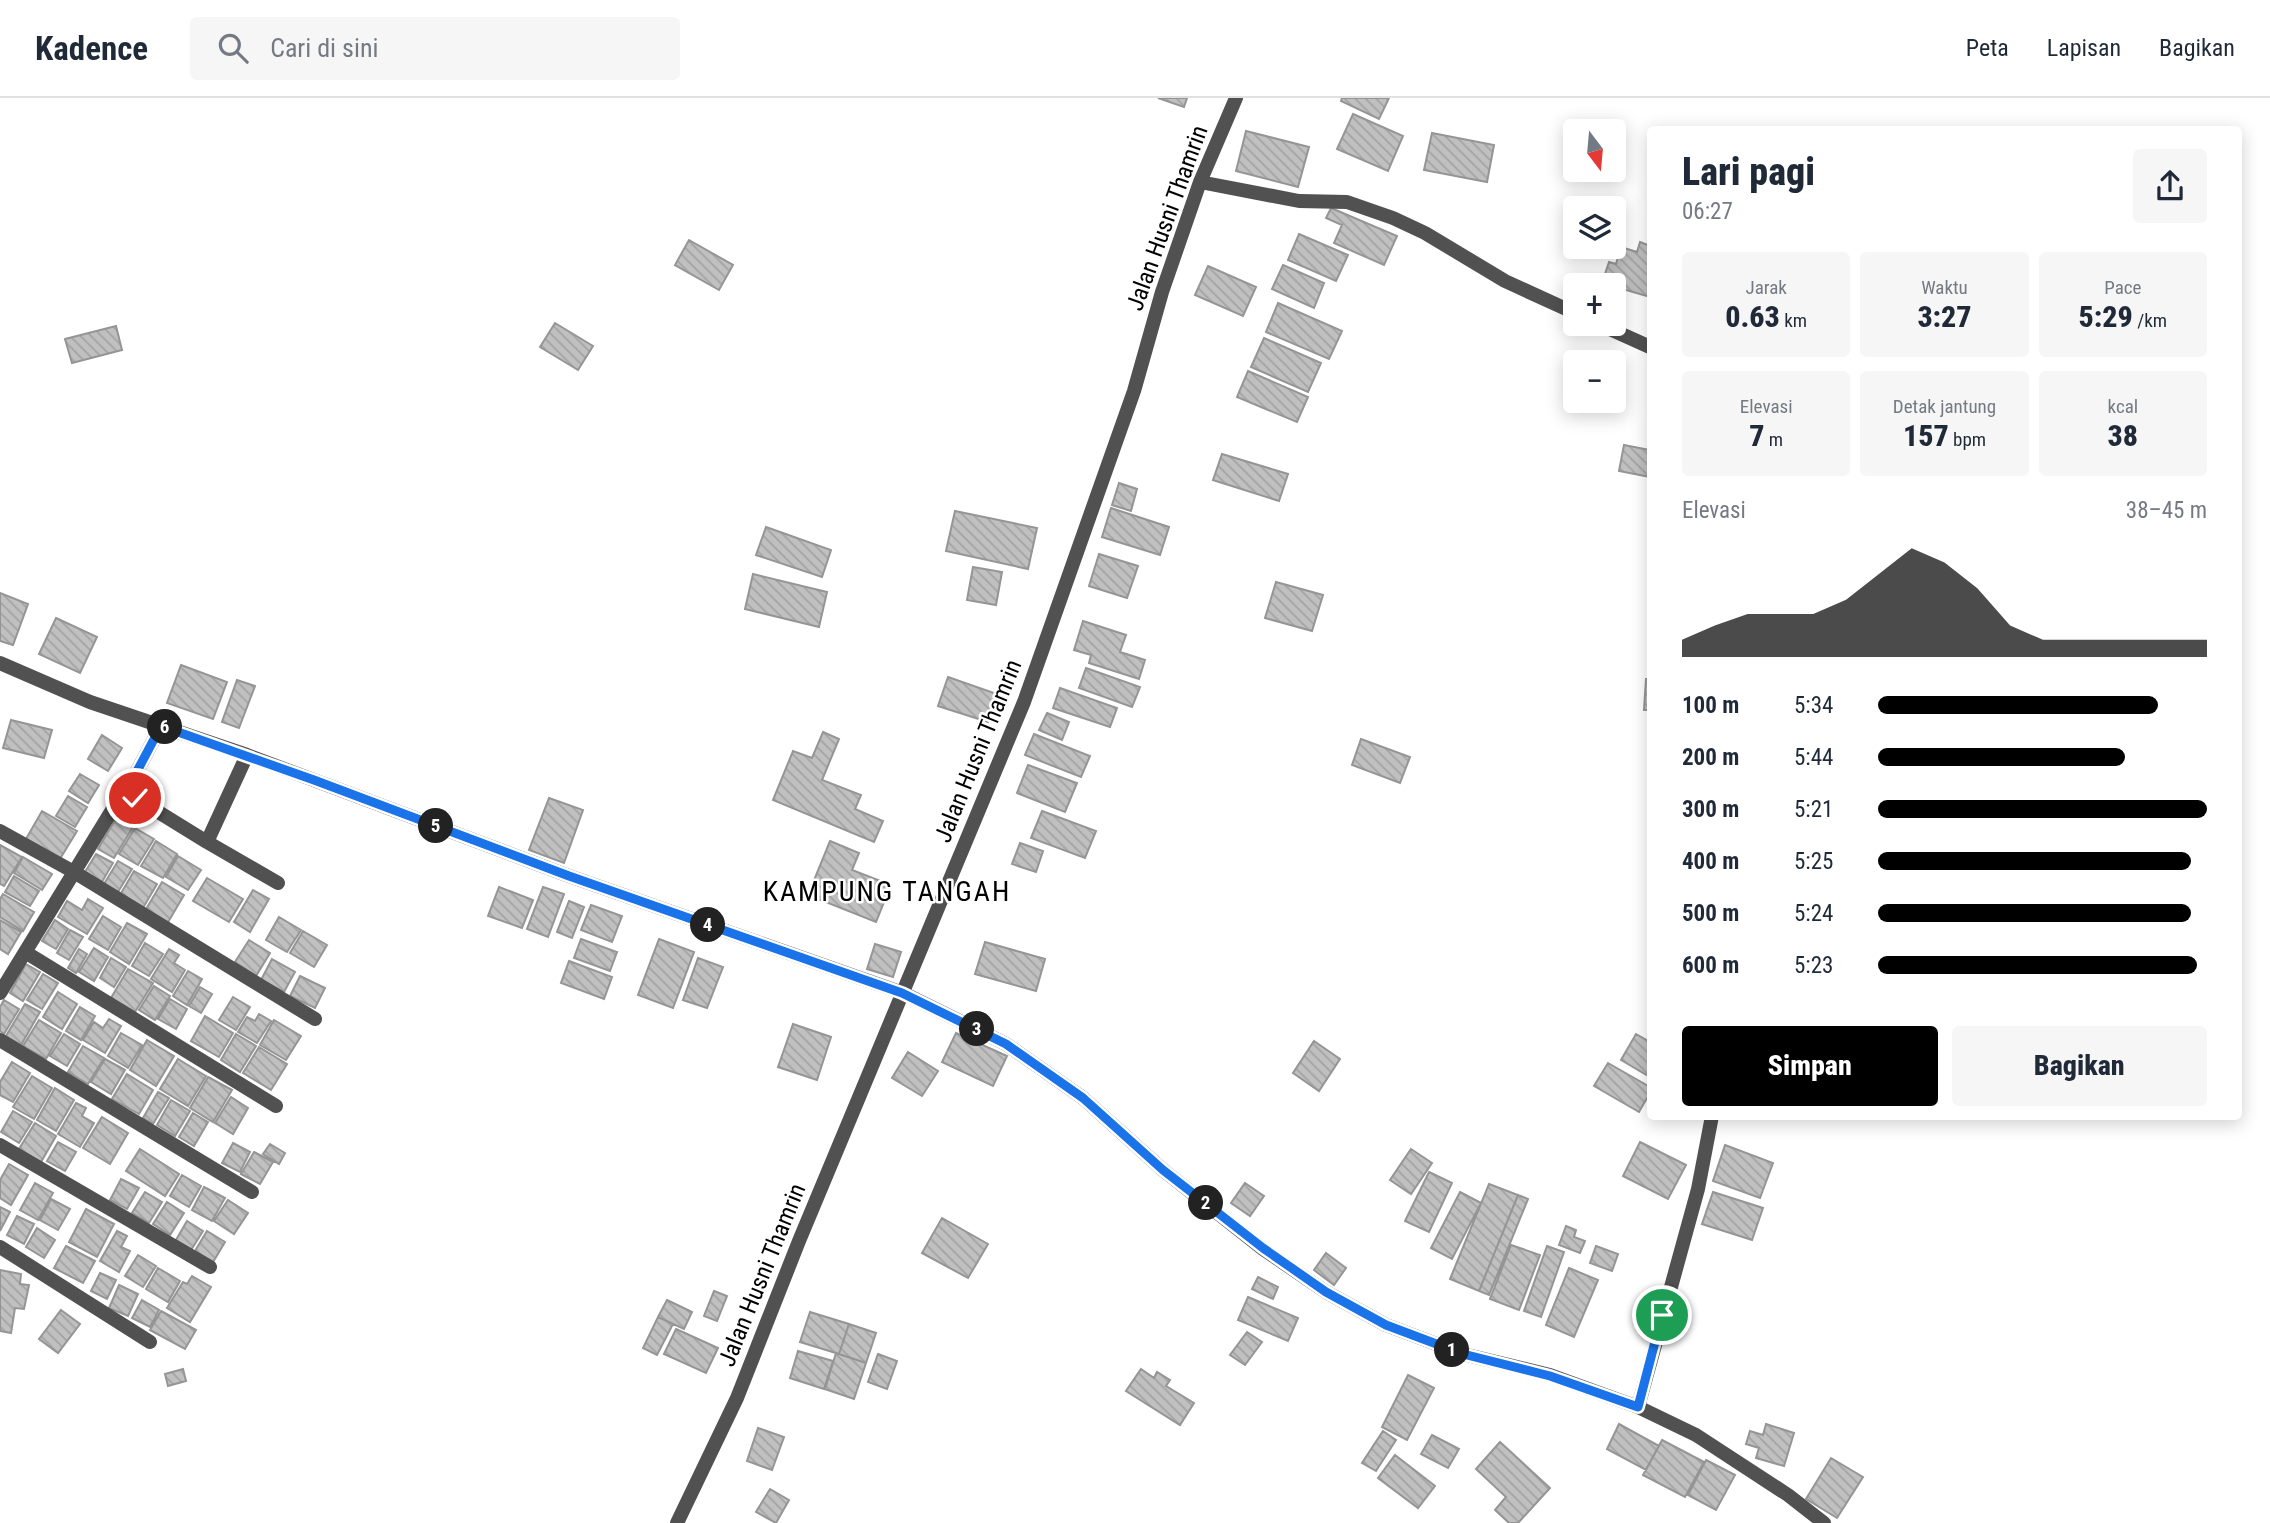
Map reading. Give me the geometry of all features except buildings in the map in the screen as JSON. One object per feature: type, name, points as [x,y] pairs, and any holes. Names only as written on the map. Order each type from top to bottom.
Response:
[{"type":"street","name":"Jalan Husni Thamrin","points":[[677,1523],[737,1398],[799,1241],[1024,702],[1134,391],[1162,292],[1200,182],[1236,98]]},
{"type":"street","points":[[1200,182],[1299,201],[1347,202],[1426,233],[1505,281],[1563,308]]},
{"type":"street","points":[[1626,336],[1647,346]]},
{"type":"street","points":[[0,663],[90,702],[247,755],[569,876],[902,993],[1006,1044],[1061,1082],[1083,1098],[1163,1170],[1263,1248],[1326,1292],[1386,1325],[1463,1354],[1550,1376],[1638,1407],[1696,1435],[1788,1494],[1824,1523]]},
{"type":"street","points":[[0,993],[126,792],[161,726]]},
{"type":"street","points":[[207,842],[247,755]]},
{"type":"street","points":[[126,792],[278,883]]},
{"type":"street","points":[[0,831],[74,872],[315,1019]]},
{"type":"street","points":[[25,952],[276,1106]]},
{"type":"street","points":[[0,1040],[252,1192]]},
{"type":"street","points":[[1638,1407],[1698,1189],[1711,1120]]},
{"type":"street","points":[[0,1144],[210,1267]]},
{"type":"street","points":[[0,1247],[150,1342]]},
{"type":"district","name":"KAMPUNG TANGAH","points":[[887,891]]},
{"type":"route","points":[[135,798],[126,792],[161,726],[247,755],[569,876],[902,993],[1006,1044],[1083,1098],[1163,1170],[1263,1248],[1326,1292],[1386,1325],[1463,1354],[1550,1376],[1638,1407],[1662,1315]]}]
